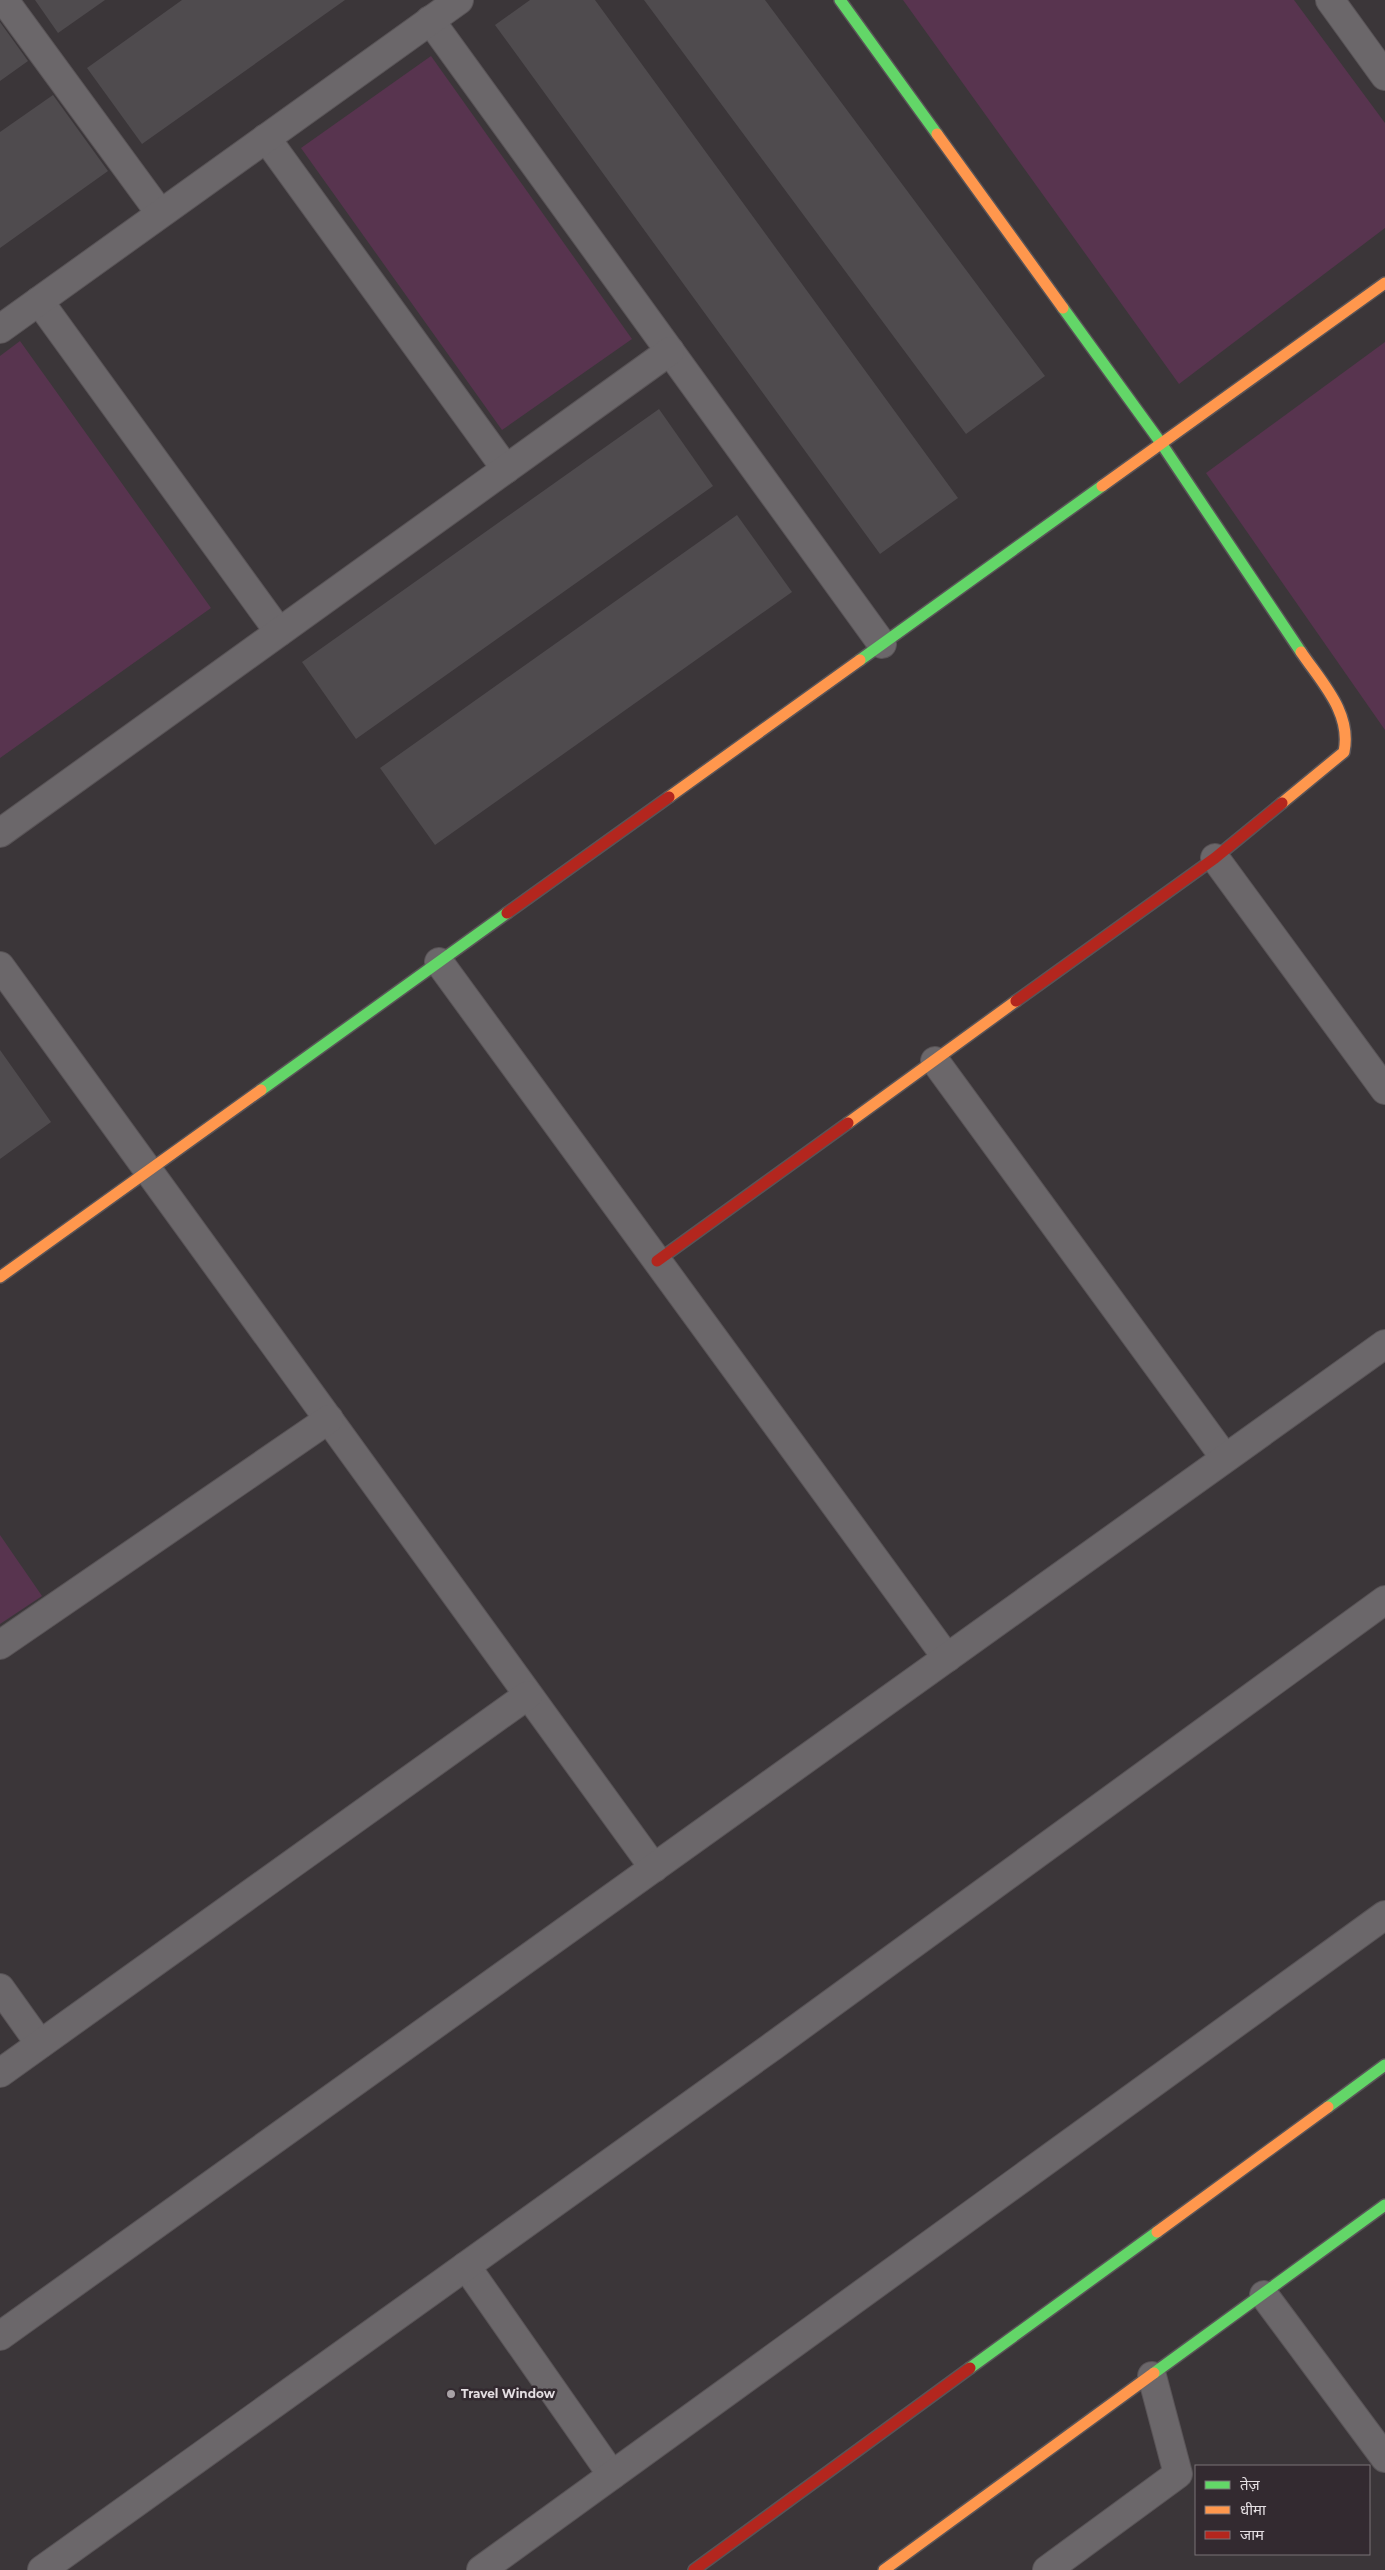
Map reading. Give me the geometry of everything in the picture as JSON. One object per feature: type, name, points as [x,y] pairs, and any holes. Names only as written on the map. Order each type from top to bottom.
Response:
[{"type":"street","points":[[4,0],[160,214]]},
{"type":"street","points":[[0,330],[459,0]]},
{"type":"street","points":[[658,1261],[1215,858],[1344,752],[1347,737],[1346,723],[1339,708],[1162,443],[840,0]]},
{"type":"street","points":[[1330,0],[1385,76]]},
{"type":"street","points":[[430,20],[882,644]]},
{"type":"street","points":[[266,138],[506,469]]},
{"type":"street","points":[[0,1277],[1385,283]]},
{"type":"street","points":[[39,301],[279,632]]},
{"type":"street","points":[[0,833],[670,351]]},
{"type":"street","points":[[1215,858],[1385,1090]]},
{"type":"street","points":[[439,962],[947,1658]]},
{"type":"street","points":[[0,966],[654,1868]]},
{"type":"street","points":[[935,1060],[1225,1458]]},
{"type":"street","points":[[0,2336],[1385,1344]]},
{"type":"street","points":[[0,1645],[329,1419]]},
{"type":"street","points":[[42,2570],[466,2266],[1385,1600]]},
{"type":"street","points":[[0,2073],[528,1694]]},
{"type":"street","points":[[481,2570],[1385,1915]]},
{"type":"street","points":[[0,1988],[40,2044]]},
{"type":"street","points":[[694,2570],[1385,2065]]},
{"type":"street","points":[[884,2570],[1385,2205]]},
{"type":"street","points":[[466,2266],[612,2475]]},
{"type":"street","points":[[1264,2295],[1385,2458]]},
{"type":"street","points":[[1047,2570],[1176,2476],[1178,2472],[1152,2376]]},
{"type":"shaded area","points":[[903,0],[1294,0],[1385,123],[1385,228],[1179,384]]},
{"type":"shaded area","points":[[431,56],[632,339],[502,430],[301,148]]},
{"type":"shaded area","points":[[20,341],[211,608],[0,758],[0,356]]},
{"type":"shaded area","points":[[1385,342],[1385,730],[1206,473]]},
{"type":"shaded area","points":[[0,1535],[42,1596],[0,1624]]},
{"type":"building","points":[[35,0],[105,0],[58,33]]},
{"type":"building","points":[[182,0],[345,0],[142,144],[87,68]]},
{"type":"building","points":[[530,0],[595,0],[958,498],[880,554],[495,25]]},
{"type":"building","points":[[644,0],[765,0],[1045,376],[966,434]]},
{"type":"building","points":[[0,22],[28,61],[0,81]]},
{"type":"building","points":[[53,95],[108,171],[0,248],[0,132]]},
{"type":"building","points":[[659,409],[713,486],[356,739],[302,662]]},
{"type":"building","points":[[737,515],[792,592],[435,845],[380,768]]},
{"type":"building","points":[[0,1050],[51,1122],[0,1159]]},
{"type":"traffic: fast","points":[[840,0],[937,134]]},
{"type":"traffic: fast","points":[[1063,308],[1161,443],[1301,652]]},
{"type":"traffic: fast","points":[[860,660],[1102,486]]},
{"type":"traffic: fast","points":[[261,1090],[507,913]]},
{"type":"traffic: fast","points":[[1328,2107],[1385,2065]]},
{"type":"traffic: fast","points":[[1154,2373],[1385,2205]]},
{"type":"traffic: fast","points":[[970,2368],[1157,2232]]},
{"type":"traffic: slow","points":[[937,134],[1063,308]]},
{"type":"traffic: slow","points":[[1102,486],[1385,283]]},
{"type":"traffic: slow","points":[[1282,803],[1344,752],[1344,724],[1339,711],[1326,687],[1301,652]]},
{"type":"traffic: slow","points":[[669,797],[860,660]]},
{"type":"traffic: slow","points":[[848,1123],[1016,1001]]},
{"type":"traffic: slow","points":[[0,1277],[261,1090]]},
{"type":"traffic: slow","points":[[1157,2232],[1328,2107]]},
{"type":"traffic: slow","points":[[884,2570],[1154,2373]]},
{"type":"traffic: jam","points":[[507,913],[669,797]]},
{"type":"traffic: jam","points":[[1016,1001],[1215,858],[1282,803]]},
{"type":"traffic: jam","points":[[657,1261],[848,1123]]},
{"type":"traffic: jam","points":[[694,2570],[970,2368]]},
{"type":"place","name":"Travel Window","points":[[451,2394]]}]
